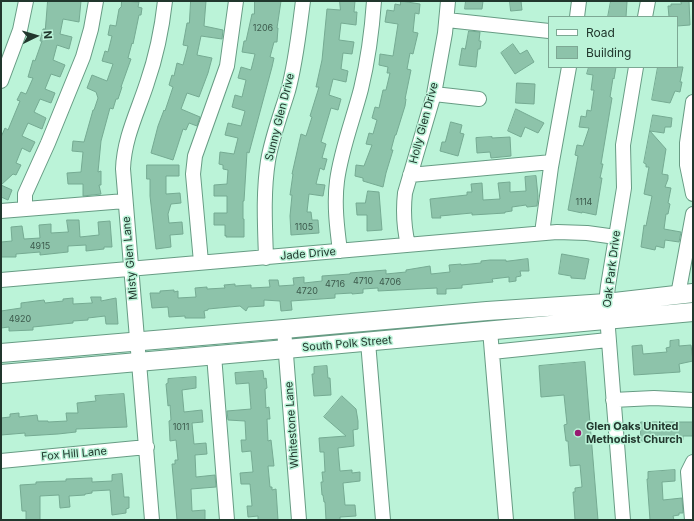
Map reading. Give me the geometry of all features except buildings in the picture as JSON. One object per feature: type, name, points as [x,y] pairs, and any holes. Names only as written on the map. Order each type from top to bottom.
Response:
[{"type":"main road","name":"South Polk Street","points":[[1,374],[490,330],[607,311],[685,294]]},
{"type":"main road","name":"South Polk Street","points":[[1,353],[488,311],[693,312]]},
{"type":"main road","points":[[488,311],[490,330]]},
{"type":"street","points":[[1,81],[20,30],[26,1]]},
{"type":"street","points":[[25,210],[25,194],[48,143],[83,57],[96,1]]},
{"type":"street","name":"Misty Glen Lane","points":[[150,520],[147,447],[125,201],[124,155],[127,138],[148,80],[165,1]]},
{"type":"street","points":[[201,262],[193,174],[194,156],[227,66],[236,1]]},
{"type":"street","name":"Sunny Glen Drive","points":[[266,258],[265,201],[268,161],[288,90],[299,36],[303,1]]},
{"type":"street","points":[[340,251],[336,224],[337,183],[340,165],[361,89],[374,1]]},
{"type":"street","name":"Holly Glen Drive","points":[[408,245],[404,229],[405,193],[434,94],[447,20],[448,1]]},
{"type":"street","points":[[577,16],[580,1]]},
{"type":"street","points":[[645,16],[648,1]]},
{"type":"street","points":[[447,20],[548,31]]},
{"type":"street","points":[[542,233],[552,162],[569,68]]},
{"type":"street","name":"Oak Park Drive","points":[[623,520],[608,340],[607,311],[608,286],[624,188],[623,145],[636,68]]},
{"type":"street","points":[[434,94],[479,99]]},
{"type":"street","points":[[693,102],[687,143],[687,165],[693,194]]},
{"type":"street","points":[[410,174],[552,162]]},
{"type":"street","points":[[1,211],[125,201]]},
{"type":"street","points":[[685,294],[693,214]]},
{"type":"street","name":"Jade Drive","points":[[1,280],[542,233],[587,233],[616,237]]},
{"type":"street","name":"Whitestone Lane","points":[[284,329],[299,520]]},
{"type":"street","points":[[490,330],[506,520]]},
{"type":"street","points":[[492,352],[608,340]]},
{"type":"street","points":[[368,342],[383,520]]},
{"type":"street","points":[[214,355],[227,520]]},
{"type":"street","points":[[613,400],[654,398],[693,400]]},
{"type":"street","name":"Fox Hill Lane","points":[[1,461],[147,447]]},
{"type":"street","points":[[692,520],[688,472],[693,462]]},
{"type":"place","name":"Glen Oaks United Methodist Church","points":[[578,433]]}]
